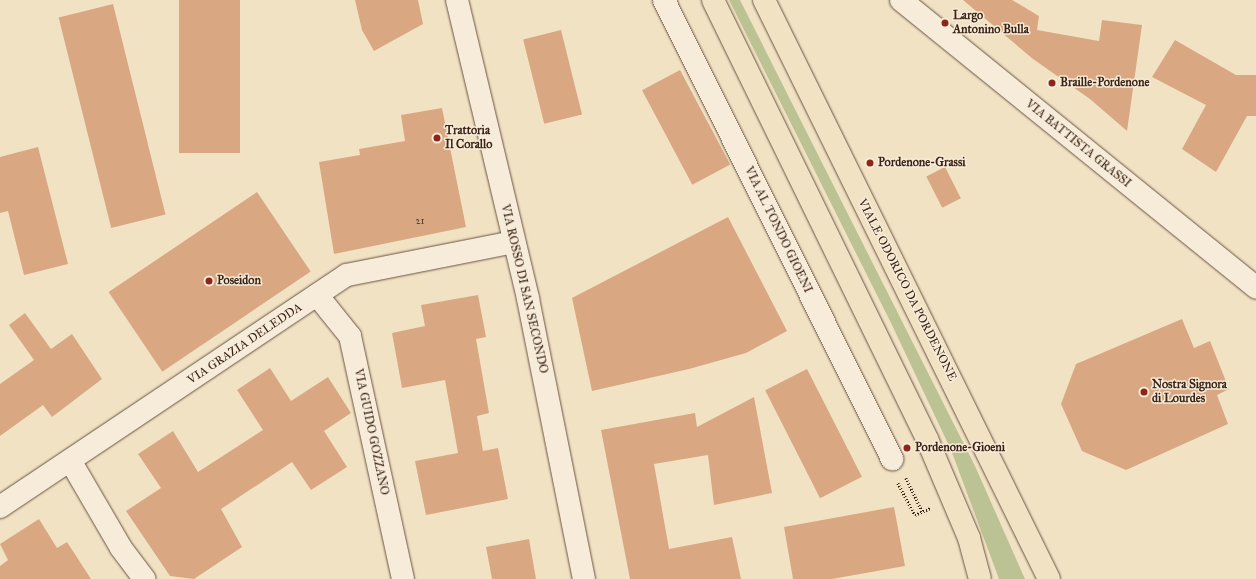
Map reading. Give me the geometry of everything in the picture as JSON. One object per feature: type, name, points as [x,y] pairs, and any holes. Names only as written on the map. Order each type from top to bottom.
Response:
[{"type":"main road","points":[[713,0],[927,439],[969,538],[980,579]]},
{"type":"main road","name":"VIALE ODORICO DA PORDENONE","points":[[764,0],[1050,579]]},
{"type":"street","name":"VIA ROSSO DI SAN SECONDO","points":[[457,0],[528,299],[584,579]]},
{"type":"street","name":"VIA AL TONDO GIOENI","points":[[664,0],[892,459]]},
{"type":"street","name":"VIA BATTISTA GRASSI","points":[[901,0],[1256,287]]},
{"type":"street","name":"VIA GRAZIA DELEDDA","points":[[0,507],[71,462],[346,275],[514,242]]},
{"type":"street","name":"VIA GUIDO GOZZANO","points":[[317,295],[350,336],[403,579]]},
{"type":"street","points":[[71,462],[121,548],[144,579]]},
{"type":"street","points":[[121,548],[125,579]]},
{"type":"path","points":[[892,459],[898,482],[915,515],[934,506]]},
{"type":"path","points":[[906,477],[922,511]]},
{"type":"green space","points":[[729,0],[740,0],[975,466],[1025,579],[999,579],[951,450],[891,323]]},
{"type":"building","points":[[179,0],[240,0],[240,153],[179,153]]},
{"type":"building","points":[[355,0],[418,0],[423,24],[374,51],[362,30]]},
{"type":"building","points":[[963,0],[1012,0],[1039,16],[1037,30],[1099,41],[1102,20],[1142,25],[1127,131],[1090,99],[1033,59]]},
{"type":"building","points":[[113,4],[165,215],[111,228],[59,18]]},
{"type":"building","points":[[561,30],[582,114],[544,124],[523,39]]},
{"type":"building","points":[[1175,40],[1236,75],[1256,75],[1256,116],[1247,116],[1216,172],[1182,149],[1206,105],[1152,77]]},
{"type":"building","points":[[680,70],[730,164],[692,185],[642,90]]},
{"type":"building","points":[[442,108],[466,227],[334,254],[319,162],[360,155],[359,149],[405,141],[401,115]]},
{"type":"building","points":[[38,147],[68,264],[24,275],[8,211],[0,213],[0,157]]},
{"type":"building","points":[[945,167],[961,198],[942,208],[926,177]]},
{"type":"building","name":"Poseidon","points":[[257,192],[311,272],[162,372],[109,292]]},
{"type":"building","points":[[728,217],[787,331],[746,353],[689,369],[592,391],[572,298]]},
{"type":"building","points":[[478,295],[486,337],[476,339],[489,413],[477,416],[483,451],[498,448],[508,499],[426,515],[415,461],[458,453],[445,380],[402,388],[392,333],[425,326],[421,305]]},
{"type":"building","points":[[25,313],[51,349],[72,334],[102,379],[52,417],[43,405],[0,436],[0,384],[34,360],[9,325]]},
{"type":"building","name":"Nostra Signora di Lourdes","points":[[1182,319],[1194,348],[1210,341],[1229,389],[1217,395],[1228,424],[1126,470],[1082,451],[1061,404],[1076,364]]},
{"type":"building","points":[[270,368],[291,401],[328,377],[351,413],[324,431],[347,467],[311,490],[292,462],[221,509],[242,547],[194,579],[170,576],[126,511],[161,488],[138,454],[173,431],[198,472],[263,430],[237,390]]},
{"type":"building","points":[[807,369],[862,477],[820,498],[765,390]]},
{"type":"building","points":[[754,397],[772,493],[714,505],[708,455],[654,464],[669,549],[732,537],[741,579],[630,579],[601,430],[695,413],[697,427]]},
{"type":"building","points":[[894,507],[905,566],[832,579],[793,579],[784,527]]},
{"type":"building","points":[[39,519],[57,548],[67,542],[91,579],[0,579],[0,566],[8,560],[0,544]]},
{"type":"building","points":[[529,539],[536,579],[492,579],[486,547]]},
{"type":"place","name":"Largo Antonino Bulla","points":[[945,23]]},
{"type":"place","name":"Braille-Pordenone","points":[[1052,83]]},
{"type":"place","name":"Trattoria Il Corallo","points":[[437,138]]},
{"type":"place","name":"Pordenone-Grassi","points":[[870,163]]},
{"type":"place","name":"Poseidon","points":[[209,281]]},
{"type":"place","name":"Nostra Signora di Lourdes","points":[[1144,392]]},
{"type":"place","name":"Pordenone-Gioeni","points":[[907,448]]}]
